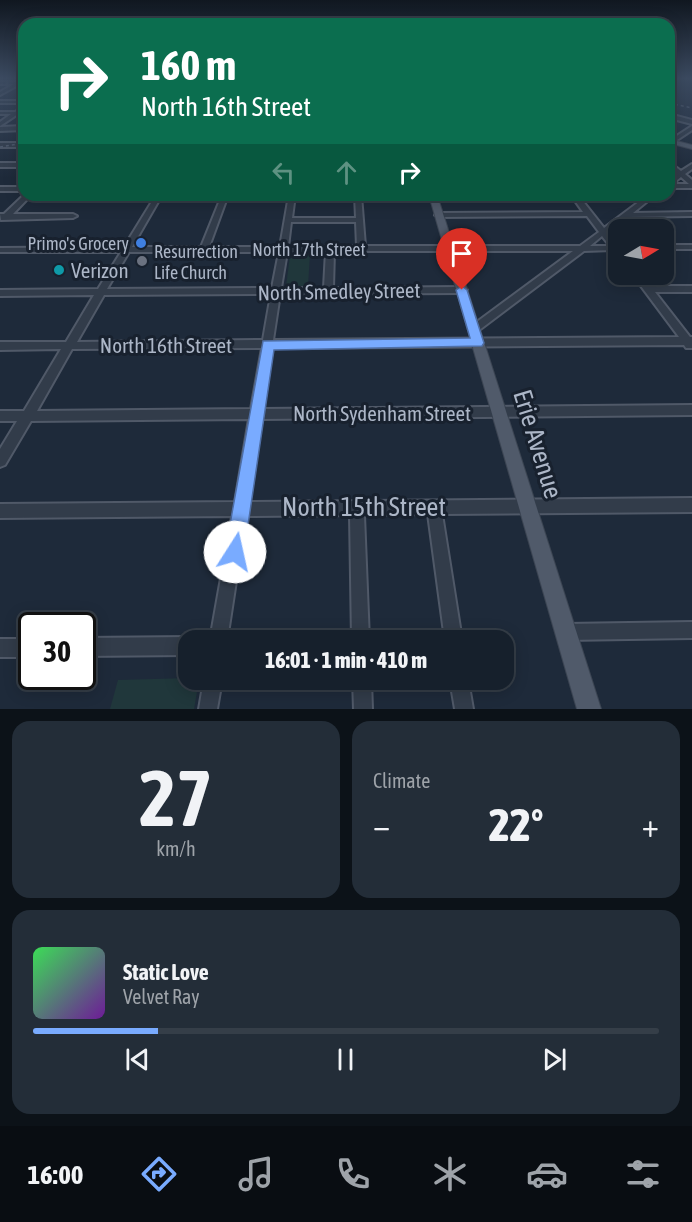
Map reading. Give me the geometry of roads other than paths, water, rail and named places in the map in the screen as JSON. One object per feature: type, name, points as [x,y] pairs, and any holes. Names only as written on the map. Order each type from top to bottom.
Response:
[{"type":"main road","points":[[675,142],[692,147]]},
{"type":"main road","name":"Erie Avenue","points":[[435,201],[589,709]]},
{"type":"street","points":[[0,113],[16,113]]},
{"type":"street","points":[[0,124],[16,113]]},
{"type":"street","points":[[675,118],[692,122]]},
{"type":"street","points":[[0,129],[18,128]]},
{"type":"street","points":[[675,138],[692,128]]},
{"type":"street","points":[[0,145],[18,145]]},
{"type":"street","points":[[0,165],[18,165]]},
{"type":"street","points":[[675,179],[692,166]]},
{"type":"street","points":[[675,169],[692,184]]},
{"type":"street","points":[[675,184],[692,184]]},
{"type":"street","points":[[0,189],[18,189]]},
{"type":"street","points":[[2,218],[21,201]]},
{"type":"street","points":[[0,461],[155,201]]},
{"type":"street","points":[[204,250],[223,201]]},
{"type":"street","points":[[221,630],[291,201]]},
{"type":"street","points":[[358,201],[361,249]]},
{"type":"street","points":[[578,201],[608,238]]},
{"type":"street","points":[[476,336],[581,248],[644,201]]},
{"type":"street","points":[[439,215],[588,214]]},
{"type":"street","points":[[626,214],[692,214]]},
{"type":"street","points":[[2,218],[73,216]]},
{"type":"street","points":[[288,220],[360,220]]},
{"type":"street","points":[[674,248],[692,247]]},
{"type":"street","points":[[328,291],[330,249]]},
{"type":"street","name":"North 17th Street","points":[[0,250],[608,249]]},
{"type":"street","points":[[644,285],[690,343]]},
{"type":"street","points":[[647,289],[692,289]]},
{"type":"street","name":"North Smedley Street","points":[[0,293],[462,290]]},
{"type":"street","name":"North 16th Street","points":[[0,346],[268,345],[476,336],[690,343]]},
{"type":"street","name":"North Sydenham Street","points":[[0,416],[692,410]]},
{"type":"street","name":"North 15th Street","points":[[0,512],[692,505]]},
{"type":"street","points":[[434,506],[453,630]]},
{"type":"street","points":[[357,508],[361,630]]},
{"type":"street","points":[[566,632],[692,630]]},
{"type":"street","points":[[96,647],[178,646]]},
{"type":"street","points":[[0,648],[18,648]]},
{"type":"street","points":[[208,709],[211,690]]},
{"type":"street","points":[[362,690],[363,709]]},
{"type":"street","points":[[461,690],[464,709]]},
{"type":"railway","points":[[0,147],[18,144]]},
{"type":"place","name":"Primo's Grocery","points":[[141,243]]},
{"type":"place","name":"Resurrection Life Church","points":[[142,261]]},
{"type":"place","name":"Verizon","points":[[59,270]]}]
